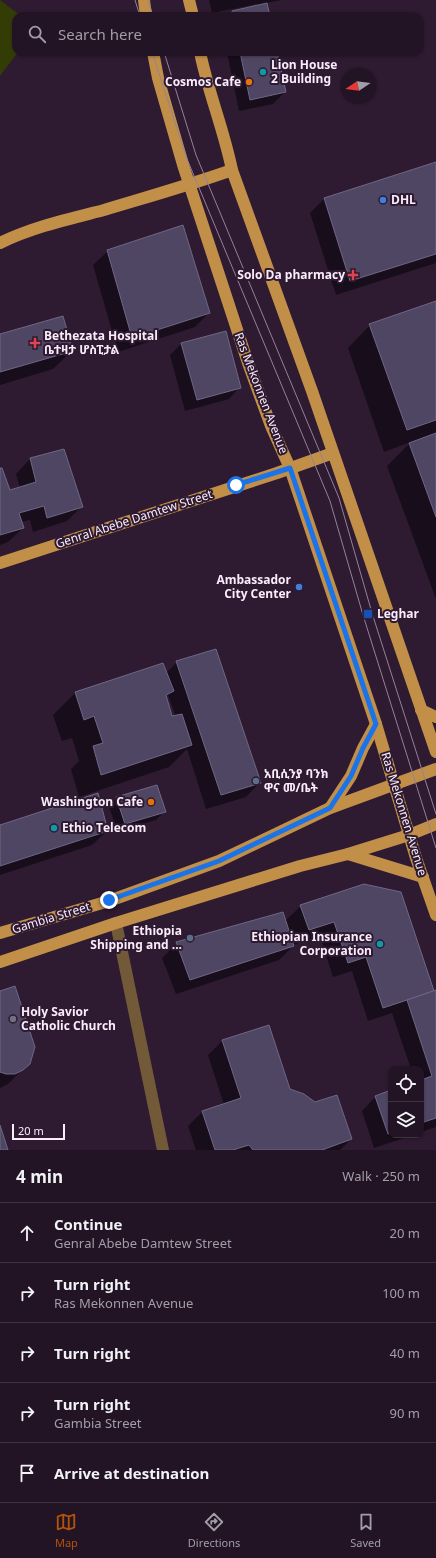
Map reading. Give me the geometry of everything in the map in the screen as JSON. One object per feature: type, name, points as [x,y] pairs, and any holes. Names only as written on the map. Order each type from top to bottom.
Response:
[{"type":"main road","points":[[144,0],[146,12]]},
{"type":"main road","points":[[190,0],[192,12]]},
{"type":"main road","name":"Ras Mekonnen Avenue","points":[[154,56],[158,78],[190,184],[248,363],[271,426],[290,468],[376,724],[409,835],[436,915]]},
{"type":"main road","points":[[201,56],[232,170],[333,453],[436,752]]},
{"type":"main road","points":[[0,243],[13,237],[50,225],[190,184],[232,170]]},
{"type":"main road","name":"Genral Abebe Damtew Street","points":[[0,563],[333,453]]},
{"type":"main road","points":[[421,710],[436,718]]},
{"type":"main road","points":[[330,808],[351,776],[363,748],[376,724]]},
{"type":"main road","name":"Gambia Street","points":[[0,933],[109,900],[219,861],[330,808],[436,769]]},
{"type":"main road","name":"Gambia Street","points":[[0,962],[116,923],[300,866],[348,854],[409,835],[436,824]]},
{"type":"main road","points":[[348,854],[423,876]]},
{"type":"street","points":[[116,923],[163,1150]]},
{"type":"green space","points":[[0,0],[16,12],[12,12],[12,56],[15,56],[0,76]]},
{"type":"building","points":[[267,3],[269,12],[232,12]]},
{"type":"building","name":"Lion House 2 Building","points":[[241,56],[278,56],[286,92],[250,100]]},
{"type":"building","points":[[436,162],[436,254],[350,281],[324,198]]},
{"type":"building","points":[[183,225],[210,313],[132,338],[107,250]]},
{"type":"building","points":[[436,301],[436,420],[407,430],[369,324]]},
{"type":"building","name":"Bethezata Hospital ቤተዛታ ሆስፒታል","points":[[63,316],[73,351],[0,372],[0,334]]},
{"type":"building","points":[[226,331],[241,388],[197,400],[181,343]]},
{"type":"building","points":[[436,433],[436,517],[409,443]]},
{"type":"building","points":[[64,449],[83,507],[47,518],[44,506],[19,513],[24,528],[0,535],[0,468],[2,468],[10,490],[36,482],[30,458]]},
{"type":"building","points":[[216,649],[261,783],[221,795],[176,661]]},
{"type":"building","points":[[163,663],[174,691],[166,695],[172,716],[182,714],[192,745],[101,775],[93,746],[103,743],[94,716],[84,720],[75,692]]},
{"type":"building","points":[[157,785],[166,812],[125,824],[116,797]]},
{"type":"building","name":"Ethio Telecom","points":[[98,793],[108,831],[0,866],[0,825]]},
{"type":"building","name":"Ethiopian Insurance Corporation","points":[[364,884],[401,892],[434,991],[383,1008],[366,957],[348,963],[334,922],[309,930],[300,905]]},
{"type":"building","points":[[283,912],[294,946],[190,980],[176,942]]},
{"type":"building","name":"Holy Savior Catholic Church","points":[[15,986],[35,1047],[30,1064],[15,1074],[6,1074],[0,1072],[0,991]]},
{"type":"building","points":[[436,990],[436,1118],[424,1122],[424,1079],[432,1076],[407,1000]]},
{"type":"building","points":[[269,1025],[290,1089],[304,1094],[315,1102],[337,1095],[352,1139],[322,1150],[253,1150],[249,1145],[233,1150],[215,1150],[202,1111],[241,1098],[222,1040]]},
{"type":"building","points":[[388,1091],[388,1134],[375,1096]]},
{"type":"building","points":[[0,1125],[8,1150],[0,1150]]},
{"type":"tram line","points":[[135,0],[139,12]]},
{"type":"tram line","points":[[148,0],[152,12]]},
{"type":"tram line","points":[[153,56],[187,159],[330,501],[363,615],[436,848]]},
{"type":"tram line","points":[[165,56],[196,155],[339,498],[372,613],[436,814]]},
{"type":"place","name":"Lion House 2 Building","points":[[263,72]]},
{"type":"place","name":"Cosmos Cafe","points":[[249,82]]},
{"type":"place","name":"DHL","points":[[383,200]]},
{"type":"place","name":"Solo Da pharmacy","points":[[353,275]]},
{"type":"place","name":"Bethezata Hospital ቤተዛታ ሆስፒታል","points":[[35,343]]},
{"type":"place","name":"Ambassador City Center","points":[[299,587]]},
{"type":"place","name":"Leghar","points":[[368,614]]},
{"type":"place","name":"አቢሲንያ ባንክ ዋና መ/ቤት","points":[[256,781]]},
{"type":"place","name":"Washington Cafe","points":[[151,802]]},
{"type":"place","name":"Ethio Telecom","points":[[54,828]]},
{"type":"place","name":"Ethiopia Shipping and ...","points":[[190,938]]},
{"type":"place","name":"Ethiopian Insurance Corporation","points":[[380,944]]},
{"type":"place","name":"Holy Savior Catholic Church","points":[[13,1019]]},
{"type":"route","points":[[109,900],[219,861],[330,808],[351,776],[363,748],[376,724],[290,468],[236,485]]}]
